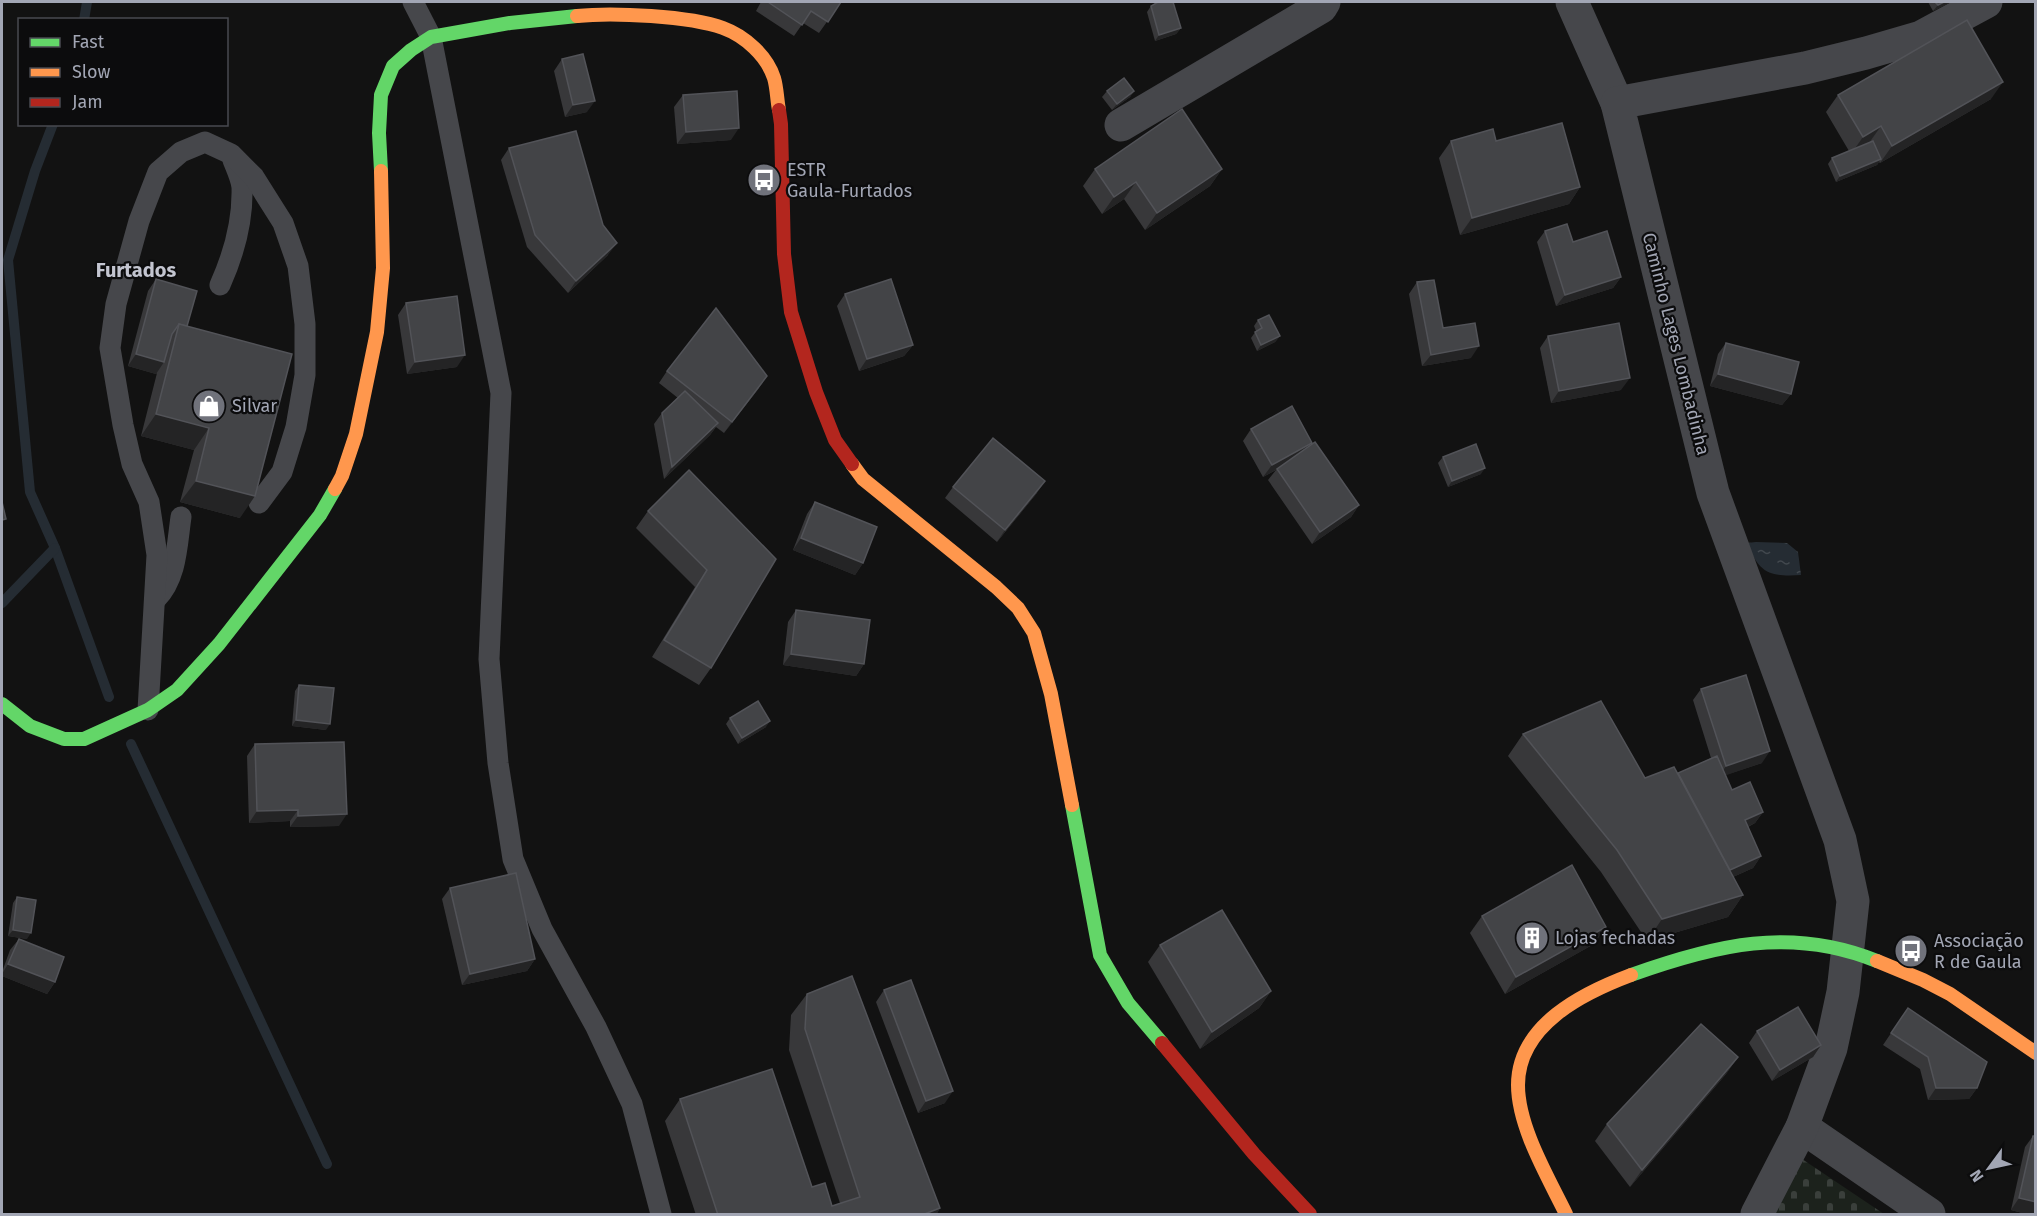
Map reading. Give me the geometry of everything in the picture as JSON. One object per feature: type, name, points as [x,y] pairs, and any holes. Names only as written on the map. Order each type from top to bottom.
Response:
[{"type":"main road","points":[[2,704],[30,726],[64,739],[84,739],[143,712],[177,690],[219,644],[320,515],[342,476],[356,434],[377,332],[383,268],[383,198],[379,134],[381,95],[393,66],[431,37],[510,23],[587,15],[656,17],[723,28],[743,38],[762,57],[774,78],[781,124],[784,254],[791,312],[816,392],[835,440],[863,480],[996,586],[1018,608],[1034,633],[1051,694],[1100,955],[1128,1003],[1254,1154],[1310,1215]]},
{"type":"main road","points":[[1566,1215],[1530,1133],[1519,1099],[1519,1071],[1526,1052],[1530,1042],[1549,1020],[1575,1002],[1618,981],[1663,964],[1722,947],[1779,940],[1812,942],[1848,949],[1948,993],[2036,1053]]},
{"type":"street","points":[[1121,125],[1321,7],[1324,2]]},
{"type":"street","name":"Caminho Lages Lombadinha","points":[[1572,2],[1617,103],[1713,493],[1840,840],[1853,901],[1843,992],[1831,1048],[1802,1127],[1757,1215]]},
{"type":"street","points":[[1617,103],[1805,68],[1866,53],[1921,37],[1986,2]]},
{"type":"street","points":[[1802,1127],[1929,1215]]},
{"type":"lane","points":[[413,2],[431,37],[501,393],[489,659],[498,763],[513,859],[542,929],[596,1027],[632,1104],[661,1215]]},
{"type":"lane","points":[[143,712],[157,555],[149,502],[132,464],[123,425],[110,348],[116,304],[139,221],[158,172],[181,152],[205,142],[231,154],[254,177],[283,223],[298,266],[305,324],[305,375],[296,427],[282,472],[259,503]]},
{"type":"lane","points":[[220,285],[226,271],[239,215],[242,186],[231,154]]},
{"type":"lane","points":[[154,602],[164,591],[173,569],[181,517]]},
{"type":"green space","points":[[1802,1159],[1884,1214],[1774,1214]]},
{"type":"water","points":[[1747,543],[1787,543],[1798,552],[1801,575],[1781,575],[1766,571],[1756,561]]},
{"type":"building","points":[[768,2],[841,2],[828,22],[811,11],[802,25]]},
{"type":"building","points":[[1158,2],[1173,2],[1181,28],[1159,35],[1151,6]]},
{"type":"building","points":[[1967,20],[2003,82],[1892,146],[1881,126],[1863,137],[1838,95]]},
{"type":"building","points":[[583,54],[595,101],[573,105],[562,59]]},
{"type":"building","points":[[1124,78],[1134,91],[1117,104],[1107,91]]},
{"type":"building","points":[[737,91],[739,128],[686,132],[683,95]]},
{"type":"building","points":[[1182,109],[1222,169],[1157,213],[1136,182],[1114,197],[1095,169]]},
{"type":"building","points":[[1562,123],[1580,187],[1472,218],[1451,141],[1493,129],[1496,141]]},
{"type":"building","points":[[576,131],[603,225],[617,243],[576,281],[535,235],[509,148]]},
{"type":"building","points":[[1873,141],[1881,159],[1840,176],[1832,158]]},
{"type":"building","points":[[1567,224],[1573,242],[1607,231],[1621,277],[1565,295],[1545,231]]},
{"type":"building","points":[[156,279],[197,291],[187,326],[179,324],[172,334],[164,362],[136,354]]},
{"type":"building","points":[[891,279],[913,345],[867,359],[845,294]]},
{"type":"building","points":[[1434,280],[1443,328],[1475,323],[1479,346],[1431,355],[1417,282]]},
{"type":"building","points":[[457,296],[465,355],[415,362],[406,303]]},
{"type":"building","points":[[716,308],[767,376],[732,422],[667,371]]},
{"type":"building","points":[[1269,315],[1280,336],[1261,345],[1255,332],[1262,328],[1258,320]]},
{"type":"building","points":[[1619,323],[1630,378],[1559,391],[1548,336]]},
{"type":"building","name":"Silvar","points":[[179,324],[292,354],[255,496],[196,481],[209,428],[156,414]]},
{"type":"building","points":[[1726,343],[1799,362],[1791,394],[1718,374]]},
{"type":"building","points":[[685,391],[718,423],[672,467],[662,413]]},
{"type":"building","points":[[1292,406],[1312,443],[1272,465],[1251,429]]},
{"type":"building","points":[[993,438],[1045,481],[1005,530],[953,487]]},
{"type":"building","points":[[1315,442],[1359,505],[1320,532],[1277,469]]},
{"type":"building","points":[[1476,444],[1485,468],[1452,481],[1443,457]]},
{"type":"building","points":[[689,470],[776,559],[711,668],[664,640],[707,570],[648,511]]},
{"type":"building","points":[[2,502],[6,519],[2,520]]},
{"type":"building","points":[[815,502],[877,527],[863,563],[801,538]]},
{"type":"building","points":[[796,610],[870,620],[864,664],[791,654]]},
{"type":"building","points":[[1746,675],[1770,751],[1726,766],[1701,689]]},
{"type":"building","points":[[299,685],[334,688],[330,724],[296,720]]},
{"type":"building","points":[[758,701],[770,721],[742,738],[730,718]]},
{"type":"building","points":[[1601,701],[1645,778],[1674,767],[1743,895],[1662,919],[1617,850],[1523,734]]},
{"type":"building","points":[[344,742],[347,814],[298,816],[298,810],[257,811],[255,744]]},
{"type":"building","points":[[1717,756],[1732,790],[1750,782],[1763,812],[1745,820],[1761,856],[1730,870],[1678,773]]},
{"type":"building","name":"Lojas fechadas","points":[[1572,865],[1606,927],[1516,977],[1482,916]]},
{"type":"building","points":[[516,873],[535,959],[470,974],[450,888]]},
{"type":"building","points":[[17,897],[36,900],[31,933],[13,930]]},
{"type":"building","points":[[1222,910],[1271,991],[1212,1032],[1160,945]]},
{"type":"building","points":[[19,939],[64,957],[55,982],[8,964]]},
{"type":"building","points":[[852,976],[940,1208],[922,1215],[718,1215],[680,1099],[772,1069],[812,1187],[825,1183],[832,1206],[860,1197],[805,1029],[807,994]]},
{"type":"building","points":[[911,980],[953,1091],[926,1101],[884,990]]},
{"type":"building","points":[[1798,1007],[1821,1045],[1780,1070],[1757,1031]]},
{"type":"building","points":[[1908,1008],[1987,1062],[1977,1088],[1936,1088],[1928,1057],[1891,1033]]},
{"type":"building","points":[[1701,1024],[1738,1057],[1642,1170],[1607,1124]]},
{"type":"building","points":[[2033,1136],[2036,1136],[2036,1202],[2019,1198]]},
{"type":"waterway","points":[[84,18],[87,2]]},
{"type":"waterway","points":[[52,126],[35,171],[8,260],[30,492],[55,548],[109,697]]},
{"type":"waterway","points":[[2,603],[55,548]]},
{"type":"waterway","points":[[131,744],[327,1164]]},
{"type":"traffic: fast","points":[[381,171],[379,133],[381,95],[393,66],[411,50],[431,37],[510,23],[577,16]]},
{"type":"traffic: fast","points":[[2,704],[30,726],[64,739],[84,739],[148,710],[177,690],[219,644],[320,515],[335,489]]},
{"type":"traffic: fast","points":[[1072,805],[1100,955],[1128,1003],[1162,1043]]},
{"type":"traffic: fast","points":[[1631,975],[1662,964],[1723,948],[1784,942],[1814,944],[1845,950],[1877,961]]},
{"type":"traffic: slow","points":[[577,16],[630,15],[672,18],[723,28],[747,42],[766,62],[774,78],[779,110]]},
{"type":"traffic: slow","points":[[335,489],[342,476],[356,434],[377,332],[383,268],[381,171]]},
{"type":"traffic: slow","points":[[852,464],[863,479],[996,587],[1018,608],[1034,633],[1051,694],[1072,805]]},
{"type":"traffic: slow","points":[[1877,961],[1950,994],[2036,1053]]},
{"type":"traffic: slow","points":[[1566,1214],[1528,1135],[1519,1101],[1518,1085],[1521,1064],[1529,1045],[1556,1014],[1593,991],[1631,975]]},
{"type":"traffic: jam","points":[[779,110],[784,254],[791,312],[816,392],[835,440],[852,464]]},
{"type":"traffic: jam","points":[[1162,1043],[1254,1154],[1310,1214]]},
{"type":"place","name":"ESTR Gaula-Furtados","points":[[764,180]]},
{"type":"place","name":"Silvar","points":[[209,406]]},
{"type":"place","name":"Lojas fechadas","points":[[1532,938]]},
{"type":"place","name":"Associação R de Gaula","points":[[1911,951]]},
{"type":"district","name":"Furtados","points":[[136,270]]}]
